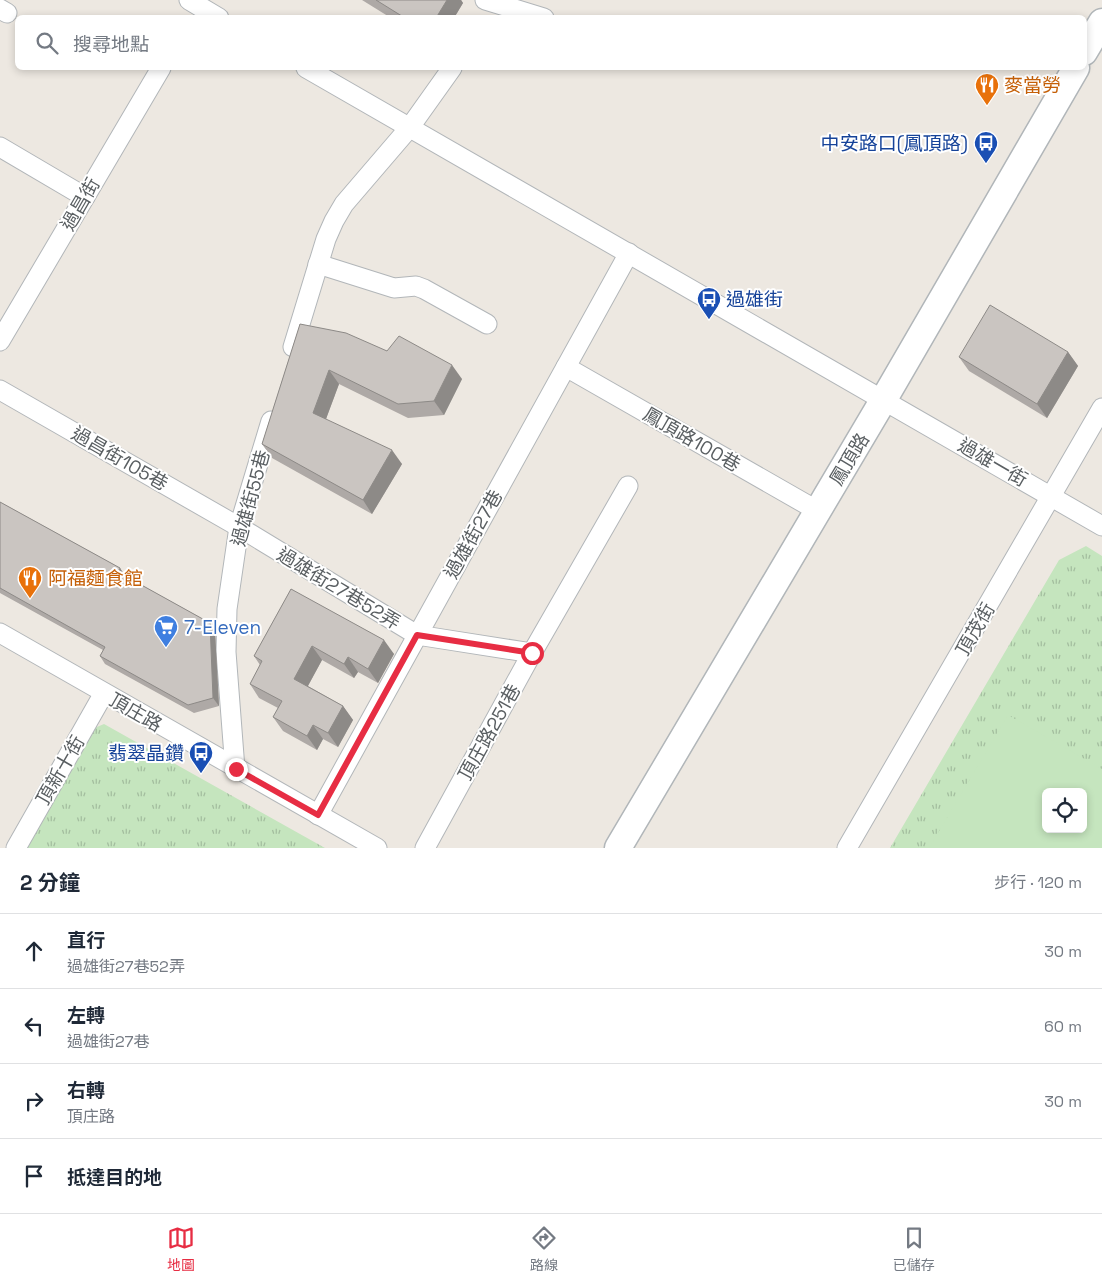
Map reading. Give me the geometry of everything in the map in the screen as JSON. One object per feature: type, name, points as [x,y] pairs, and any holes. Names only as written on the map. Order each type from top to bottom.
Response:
[{"type":"main road","points":[[1087,47],[1102,22]]},
{"type":"main road","name":"鳳頂路","points":[[618,848],[884,399],[1075,70]]},
{"type":"street","points":[[488,5],[531,15]]},
{"type":"street","points":[[194,6],[213,15]]},
{"type":"street","name":"過昌街","points":[[0,342],[160,70]]},
{"type":"street","points":[[310,70],[884,399]]},
{"type":"street","points":[[287,367],[318,264],[330,230],[344,204],[410,127],[451,70]]},
{"type":"street","points":[[0,147],[85,197]]},
{"type":"street","name":"過雄街27巷","points":[[318,815],[629,253]]},
{"type":"street","points":[[318,264],[394,288],[416,286],[424,288],[487,324]]},
{"type":"street","name":"鳳頂路100巷","points":[[566,368],[818,511]]},
{"type":"street","name":"過昌街105巷","points":[[0,390],[239,527]]},
{"type":"street","name":"過雄一街","points":[[884,399],[1102,526]]},
{"type":"street","name":"過雄街55巷","points":[[236,769],[226,652],[227,610],[239,527],[276,405]]},
{"type":"street","name":"頂茂街","points":[[847,848],[1102,408]]},
{"type":"street","name":"頂庄路251巷","points":[[425,848],[532,653],[628,486]]},
{"type":"street","name":"過雄街27巷52弄","points":[[239,527],[417,635],[532,653]]},
{"type":"street","name":"頂庄路","points":[[0,633],[377,848]]},
{"type":"street","name":"頂新十街","points":[[16,848],[104,693]]},
{"type":"green space","points":[[1086,546],[1102,556],[1102,848],[890,848],[1059,560]]},
{"type":"green space","points":[[1008,715],[1102,769],[1102,848],[929,848]]},
{"type":"green space","points":[[104,724],[325,848],[19,848],[85,732]]},
{"type":"building","points":[[376,0],[447,0],[438,15],[400,15]]},
{"type":"building","points":[[990,305],[1068,352],[1037,404],[959,357]]},
{"type":"building","points":[[300,324],[346,333],[387,351],[399,336],[452,365],[434,401],[398,404],[329,370],[313,413],[392,450],[363,500],[262,444]]},
{"type":"building","points":[[0,502],[120,568],[118,572],[210,623],[213,698],[188,705],[100,656],[105,647],[0,588]]},
{"type":"building","points":[[291,589],[384,640],[368,669],[348,657],[344,664],[312,646],[294,679],[343,706],[328,733],[313,725],[307,736],[273,717],[282,701],[250,684],[262,661],[254,656]]},
{"type":"place","name":"麥當勞","points":[[987,106]]},
{"type":"place","name":"中安路口(鳳頂路)","points":[[986,164]]},
{"type":"place","name":"過雄街","points":[[709,320]]},
{"type":"place","name":"阿福麵食館","points":[[30,599]]},
{"type":"place","name":"7-Eleven","points":[[166,648]]},
{"type":"place","name":"翡翠晶鑽","points":[[201,774]]},
{"type":"route","points":[[236,769],[318,815],[417,635],[532,653]]}]
